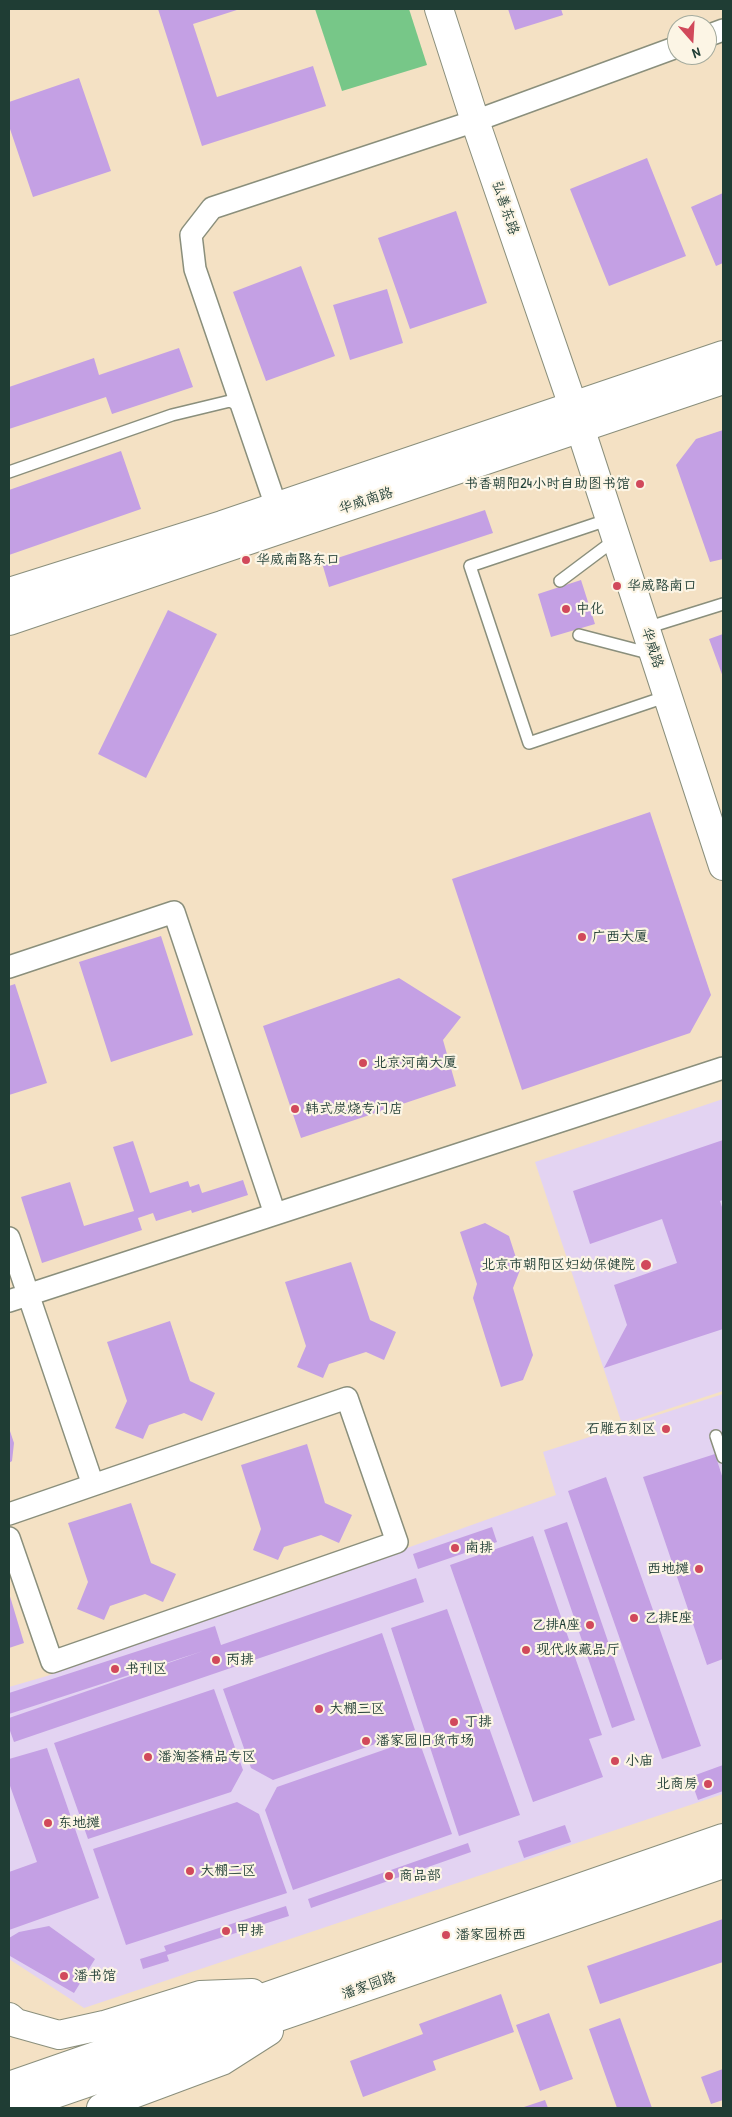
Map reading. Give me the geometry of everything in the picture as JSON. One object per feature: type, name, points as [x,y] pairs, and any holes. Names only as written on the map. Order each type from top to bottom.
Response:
[{"type":"street","name":"弘善东路","points":[[439,9],[475,121],[577,418]]},
{"type":"street","points":[[276,506],[195,269],[191,235],[212,208],[475,121],[667,51]]},
{"type":"street","name":"华威南路","points":[[9,621],[240,542],[577,418],[723,355]]},
{"type":"street","name":"华威南路","points":[[9,592],[276,506],[577,418],[723,380]]},
{"type":"street","name":"华威路","points":[[577,418],[723,866]]},
{"type":"street","points":[[9,967],[174,912],[275,1214]]},
{"type":"street","points":[[18,1298],[723,1068]]},
{"type":"street","points":[[9,1238],[18,1298],[93,1485]]},
{"type":"street","points":[[9,1514],[347,1398],[398,1542],[52,1662],[9,1538]]},
{"type":"street","name":"潘家园路","points":[[22,2094],[281,1992],[723,1838]]},
{"type":"street","name":"潘家园路","points":[[22,2094],[305,2007],[723,1864]]},
{"type":"street","points":[[9,2017],[16,2023],[59,2035],[104,2025],[200,1995],[281,1992]]},
{"type":"street","points":[[101,2108],[112,2102],[222,2061],[305,2007]]},
{"type":"lane","points":[[9,472],[172,415],[230,401],[242,406]]},
{"type":"lane","points":[[560,581],[613,529]]},
{"type":"lane","points":[[613,529],[470,566],[529,743],[668,696]]},
{"type":"lane","points":[[646,628],[723,604]]},
{"type":"lane","points":[[579,635],[654,655]]},
{"type":"lane","points":[[716,1436],[723,1457]]},
{"type":"shaded area","name":"北京市朝阳区妇幼保健院","points":[[723,1099],[723,1391],[622,1424],[535,1162]]},
{"type":"shaded area","name":"潘家园旧货市场","points":[[723,1394],[723,1794],[84,2008],[9,1959],[9,1687],[47,1676],[556,1495],[543,1452]]},
{"type":"green space","points":[[315,9],[409,9],[427,65],[342,91]]},
{"type":"building","points":[[158,9],[240,9],[193,24],[217,97],[313,66],[326,106],[202,146]]},
{"type":"building","points":[[508,9],[561,9],[563,15],[515,30]]},
{"type":"building","points":[[79,78],[111,171],[33,197],[9,126],[9,102]]},
{"type":"building","points":[[647,158],[686,256],[609,286],[570,189]]},
{"type":"building","points":[[723,193],[723,263],[716,266],[691,207]]},
{"type":"building","points":[[456,211],[487,303],[410,329],[378,238]]},
{"type":"building","points":[[301,266],[335,356],[266,381],[233,292]]},
{"type":"building","points":[[387,289],[403,343],[350,360],[333,305]]},
{"type":"building","points":[[179,348],[193,387],[112,414],[106,397],[9,429],[9,387],[94,358],[99,375]]},
{"type":"building","points":[[723,430],[723,559],[710,562],[676,465],[696,439]]},
{"type":"building","points":[[121,451],[141,509],[9,555],[9,490]]},
{"type":"building","points":[[485,510],[493,533],[329,587],[322,563]]},
{"type":"building","name":"中化","points":[[581,580],[595,624],[551,637],[538,594]]},
{"type":"building","points":[[168,610],[217,634],[146,778],[98,754]]},
{"type":"building","points":[[723,634],[723,677],[709,639]]},
{"type":"building","name":"广西大厦","points":[[650,812],[711,995],[690,1033],[522,1090],[452,879]]},
{"type":"building","points":[[161,936],[193,1035],[111,1062],[79,962]]},
{"type":"building","name":"北京河南大厦","points":[[399,978],[461,1017],[443,1040],[456,1086],[301,1138],[263,1026]]},
{"type":"building","points":[[15,984],[47,1083],[9,1095],[9,986]]},
{"type":"building","points":[[723,1140],[723,1200],[720,1201],[723,1210],[723,1329],[604,1368],[627,1325],[614,1285],[677,1263],[662,1219],[590,1244],[573,1191]]},
{"type":"building","points":[[133,1141],[150,1193],[188,1181],[190,1187],[199,1184],[202,1193],[243,1180],[248,1195],[192,1213],[191,1210],[156,1221],[153,1213],[138,1218],[142,1230],[42,1263],[21,1197],[70,1182],[84,1226],[134,1211],[113,1147]]},
{"type":"building","points":[[485,1223],[509,1236],[520,1270],[513,1288],[533,1355],[523,1380],[501,1387],[473,1298],[477,1284],[460,1232]]},
{"type":"building","points":[[351,1262],[370,1320],[396,1332],[384,1360],[366,1352],[329,1364],[323,1378],[297,1367],[306,1346],[285,1282]]},
{"type":"building","points":[[170,1321],[190,1381],[215,1393],[202,1421],[184,1413],[149,1425],[143,1439],[115,1428],[127,1401],[107,1342]]},
{"type":"building","points":[[9,1428],[14,1443],[12,1461],[9,1463]]},
{"type":"building","points":[[307,1444],[325,1503],[352,1515],[339,1543],[321,1535],[284,1547],[278,1560],[253,1550],[261,1529],[241,1465]]},
{"type":"building","name":"西地摊","points":[[715,1454],[723,1479],[723,1659],[707,1665],[643,1477]]},
{"type":"building","name":"乙排E座","points":[[606,1477],[701,1746],[662,1759],[568,1491]]},
{"type":"building","points":[[131,1503],[151,1563],[176,1574],[163,1602],[145,1594],[110,1606],[104,1620],[77,1609],[88,1582],[68,1523]]},
{"type":"building","name":"乙排A座","points":[[567,1522],[635,1720],[612,1728],[544,1530]]},
{"type":"building","name":"南排","points":[[492,1527],[497,1542],[418,1569],[413,1554]]},
{"type":"building","name":"现代收藏品厅","points":[[533,1536],[602,1735],[589,1739],[603,1777],[533,1802],[450,1565]]},
{"type":"building","name":"丙排","points":[[416,1578],[424,1602],[14,1742],[9,1728],[9,1718],[203,1651],[9,1714],[9,1693],[215,1626],[221,1645]]},
{"type":"building","points":[[9,1593],[24,1643],[9,1648]]},
{"type":"building","name":"丁排","points":[[447,1609],[520,1815],[459,1836],[391,1628]]},
{"type":"building","name":"大棚三区","points":[[382,1633],[415,1730],[273,1780],[251,1768],[223,1689]]},
{"type":"building","name":"潘淘荟精品专区","points":[[214,1689],[243,1770],[231,1792],[88,1839],[54,1743]]},
{"type":"building","name":"大棚二区","points":[[418,1738],[452,1834],[293,1890],[265,1810],[277,1787]]},
{"type":"building","name":"东地摊","points":[[47,1748],[99,1898],[9,1930],[9,1872],[37,1862],[9,1783],[9,1759]]},
{"type":"building","name":"北商房","points":[[723,1765],[723,1791],[698,1800],[690,1777]]},
{"type":"building","name":"大棚二区","points":[[237,1802],[259,1814],[287,1893],[126,1945],[93,1849]]},
{"type":"building","points":[[565,1825],[571,1842],[524,1858],[518,1841]]},
{"type":"building","name":"商品部","points":[[468,1843],[471,1852],[311,1908],[308,1899]]},
{"type":"building","name":"甲排","points":[[286,1906],[289,1916],[167,1955],[169,1961],[143,1969],[140,1959],[166,1951],[164,1946]]},
{"type":"building","points":[[723,1919],[723,1962],[600,2004],[587,1966]]},
{"type":"building","name":"潘书馆","points":[[49,1926],[95,1959],[74,1993],[10,1956],[9,1938],[19,1932]]},
{"type":"building","points":[[501,1994],[514,2032],[433,2061],[436,2070],[363,2097],[350,2061],[423,2034],[419,2024]]},
{"type":"building","points":[[549,2013],[573,2079],[540,2091],[516,2025]]},
{"type":"building","points":[[620,2018],[652,2108],[617,2108],[589,2029]]},
{"type":"building","points":[[723,2069],[723,2100],[711,2104],[701,2077]]},
{"type":"building","points":[[545,2100],[548,2108],[521,2108]]},
{"type":"place","name":"书香朝阳24小时自助图书馆","points":[[640,484]]},
{"type":"place","name":"华威南路东口","points":[[246,560]]},
{"type":"place","name":"华威路南口","points":[[617,586]]},
{"type":"place","name":"中化","points":[[566,609]]},
{"type":"place","name":"广西大厦","points":[[582,937]]},
{"type":"place","name":"北京河南大厦","points":[[363,1063]]},
{"type":"place","name":"韩式炭烧专门店","points":[[295,1109]]},
{"type":"place","name":"北京市朝阳区妇幼保健院","points":[[646,1265]]},
{"type":"place","name":"石雕石刻区","points":[[666,1429]]},
{"type":"place","name":"南排","points":[[455,1548]]},
{"type":"place","name":"西地摊","points":[[699,1569]]},
{"type":"place","name":"乙排E座","points":[[634,1618]]},
{"type":"place","name":"乙排A座","points":[[590,1625]]},
{"type":"place","name":"现代收藏品厅","points":[[526,1650]]},
{"type":"place","name":"丙排","points":[[216,1660]]},
{"type":"place","name":"书刊区","points":[[115,1669]]},
{"type":"place","name":"大棚三区","points":[[319,1709]]},
{"type":"place","name":"丁排","points":[[454,1722]]},
{"type":"place","name":"潘家园旧货市场","points":[[366,1741]]},
{"type":"place","name":"潘淘荟精品专区","points":[[148,1757]]},
{"type":"place","name":"小庙","points":[[615,1761]]},
{"type":"place","name":"北商房","points":[[708,1784]]},
{"type":"place","name":"东地摊","points":[[48,1823]]},
{"type":"place","name":"大棚二区","points":[[190,1871]]},
{"type":"place","name":"商品部","points":[[389,1876]]},
{"type":"place","name":"甲排","points":[[226,1931]]},
{"type":"place","name":"潘家园桥西","points":[[446,1935]]},
{"type":"place","name":"潘书馆","points":[[64,1976]]}]
